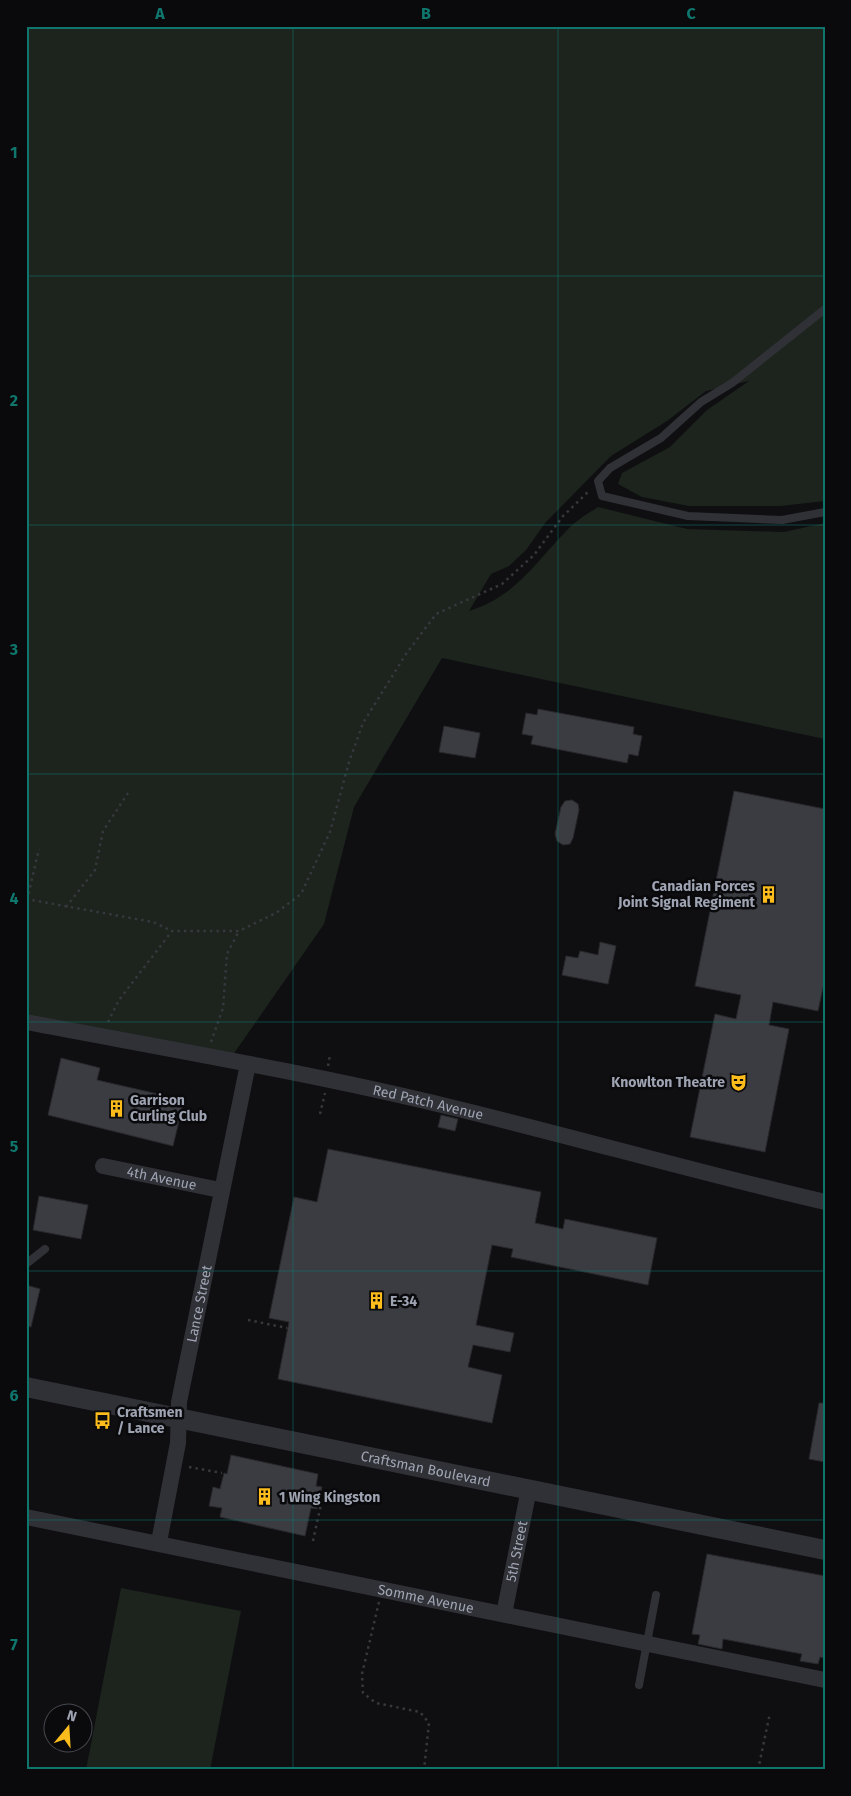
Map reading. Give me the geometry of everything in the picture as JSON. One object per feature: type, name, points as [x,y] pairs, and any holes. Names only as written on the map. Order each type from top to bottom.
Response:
[{"type":"street","name":"Red Patch Avenue","points":[[26,1022],[248,1064],[449,1106],[712,1176],[825,1202]]},
{"type":"street","name":"Lance Street","points":[[159,1542],[178,1443],[179,1402],[220,1190],[248,1064]]},
{"type":"street","name":"4th Avenue","points":[[103,1166],[220,1190]]},
{"type":"street","name":"Craftsman Boulevard","points":[[26,1387],[825,1550]]},
{"type":"street","name":"5th Street","points":[[504,1614],[529,1489]]},
{"type":"street","name":"Somme Avenue","points":[[26,1516],[825,1680]]},
{"type":"lane","points":[[825,309],[732,383],[701,402],[661,438],[610,468],[598,482],[602,496],[688,516],[782,520],[825,512]]},
{"type":"lane","points":[[26,1264],[45,1249]]},
{"type":"lane","points":[[638,1685],[656,1596]]},
{"type":"path","points":[[39,849],[27,900],[153,922],[172,931],[239,931],[276,913],[301,894],[330,832],[349,762],[363,723],[406,654],[436,614],[502,584],[534,555],[563,516],[598,482]]},
{"type":"path","points":[[66,907],[95,870],[103,831],[128,793]]},
{"type":"path","points":[[100,1036],[119,1000],[172,931]]},
{"type":"path","points":[[206,1056],[223,1008],[227,954],[239,931]]},
{"type":"path","points":[[248,1320],[287,1328]]},
{"type":"path","points":[[174,1464],[222,1473]]},
{"type":"path","points":[[313,1541],[323,1495],[348,1500]]},
{"type":"path","points":[[382,1589],[362,1674],[363,1693],[376,1703],[420,1712],[428,1723],[424,1770]]},
{"type":"path","points":[[758,1770],[770,1713]]},
{"type":"shaded area","points":[[26,26],[825,26],[825,501],[780,506],[689,506],[642,497],[618,484],[622,473],[670,447],[707,410],[749,381],[706,391],[667,421],[611,456],[546,522],[526,550],[509,566],[491,574],[469,611],[500,597],[513,587],[570,527],[598,507],[687,529],[784,532],[825,523],[825,739],[442,658],[354,807],[324,924],[226,1065],[26,1021]]},
{"type":"shaded area","points":[[121,1588],[241,1611],[210,1770],[86,1770],[89,1754],[92,1754],[92,1739]]},
{"type":"building","points":[[538,709],[634,727],[633,734],[642,736],[638,756],[629,754],[627,763],[531,744],[533,736],[522,734],[526,713],[537,715]]},
{"type":"building","points":[[444,726],[480,733],[475,758],[439,752]]},
{"type":"building","name":"Canadian Forces Joint Signal Regiment","points":[[734,791],[825,809],[825,978],[818,1011],[773,1002],[769,1025],[789,1029],[765,1152],[690,1137],[715,1014],[736,1019],[741,995],[695,986]]},
{"type":"building","points":[[572,800],[578,804],[579,810],[573,838],[570,844],[563,845],[557,841],[555,834],[561,807],[565,801]]},
{"type":"building","points":[[600,942],[616,946],[608,984],[562,975],[566,956],[578,958],[580,951],[598,955]]},
{"type":"building","name":"Garrison Curling Club","points":[[61,1058],[100,1068],[97,1080],[184,1100],[173,1146],[48,1115]]},
{"type":"building","points":[[441,1115],[458,1119],[455,1131],[438,1127]]},
{"type":"building","name":"E-34","points":[[328,1149],[541,1192],[535,1223],[563,1229],[565,1219],[657,1238],[648,1285],[511,1257],[513,1249],[492,1245],[476,1325],[514,1333],[510,1352],[473,1345],[468,1367],[502,1375],[492,1423],[278,1379],[289,1322],[269,1318],[294,1197],[317,1202]]},
{"type":"building","points":[[39,1196],[88,1205],[81,1239],[33,1230]]},
{"type":"building","points":[[26,1285],[40,1289],[31,1327],[26,1326]]},
{"type":"building","points":[[819,1403],[825,1403],[825,1462],[809,1459]]},
{"type":"building","name":"1 Wing Kingston","points":[[231,1455],[318,1474],[316,1486],[322,1487],[317,1509],[311,1508],[305,1536],[220,1517],[222,1508],[209,1506],[213,1487],[220,1489],[224,1473],[227,1474]]},
{"type":"building","points":[[707,1554],[825,1576],[825,1658],[820,1657],[818,1664],[800,1661],[802,1654],[723,1639],[722,1649],[698,1644],[700,1635],[692,1634]]},
{"type":"place","name":"Canadian Forces Joint Signal Regiment","points":[[769,894]]},
{"type":"place","name":"Knowlton Theatre","points":[[739,1082]]},
{"type":"place","name":"Garrison Curling Club","points":[[116,1108]]},
{"type":"place","name":"E-34","points":[[376,1301]]},
{"type":"place","name":"Craftsmen / Lance","points":[[103,1420]]},
{"type":"place","name":"1 Wing Kingston","points":[[265,1497]]}]
